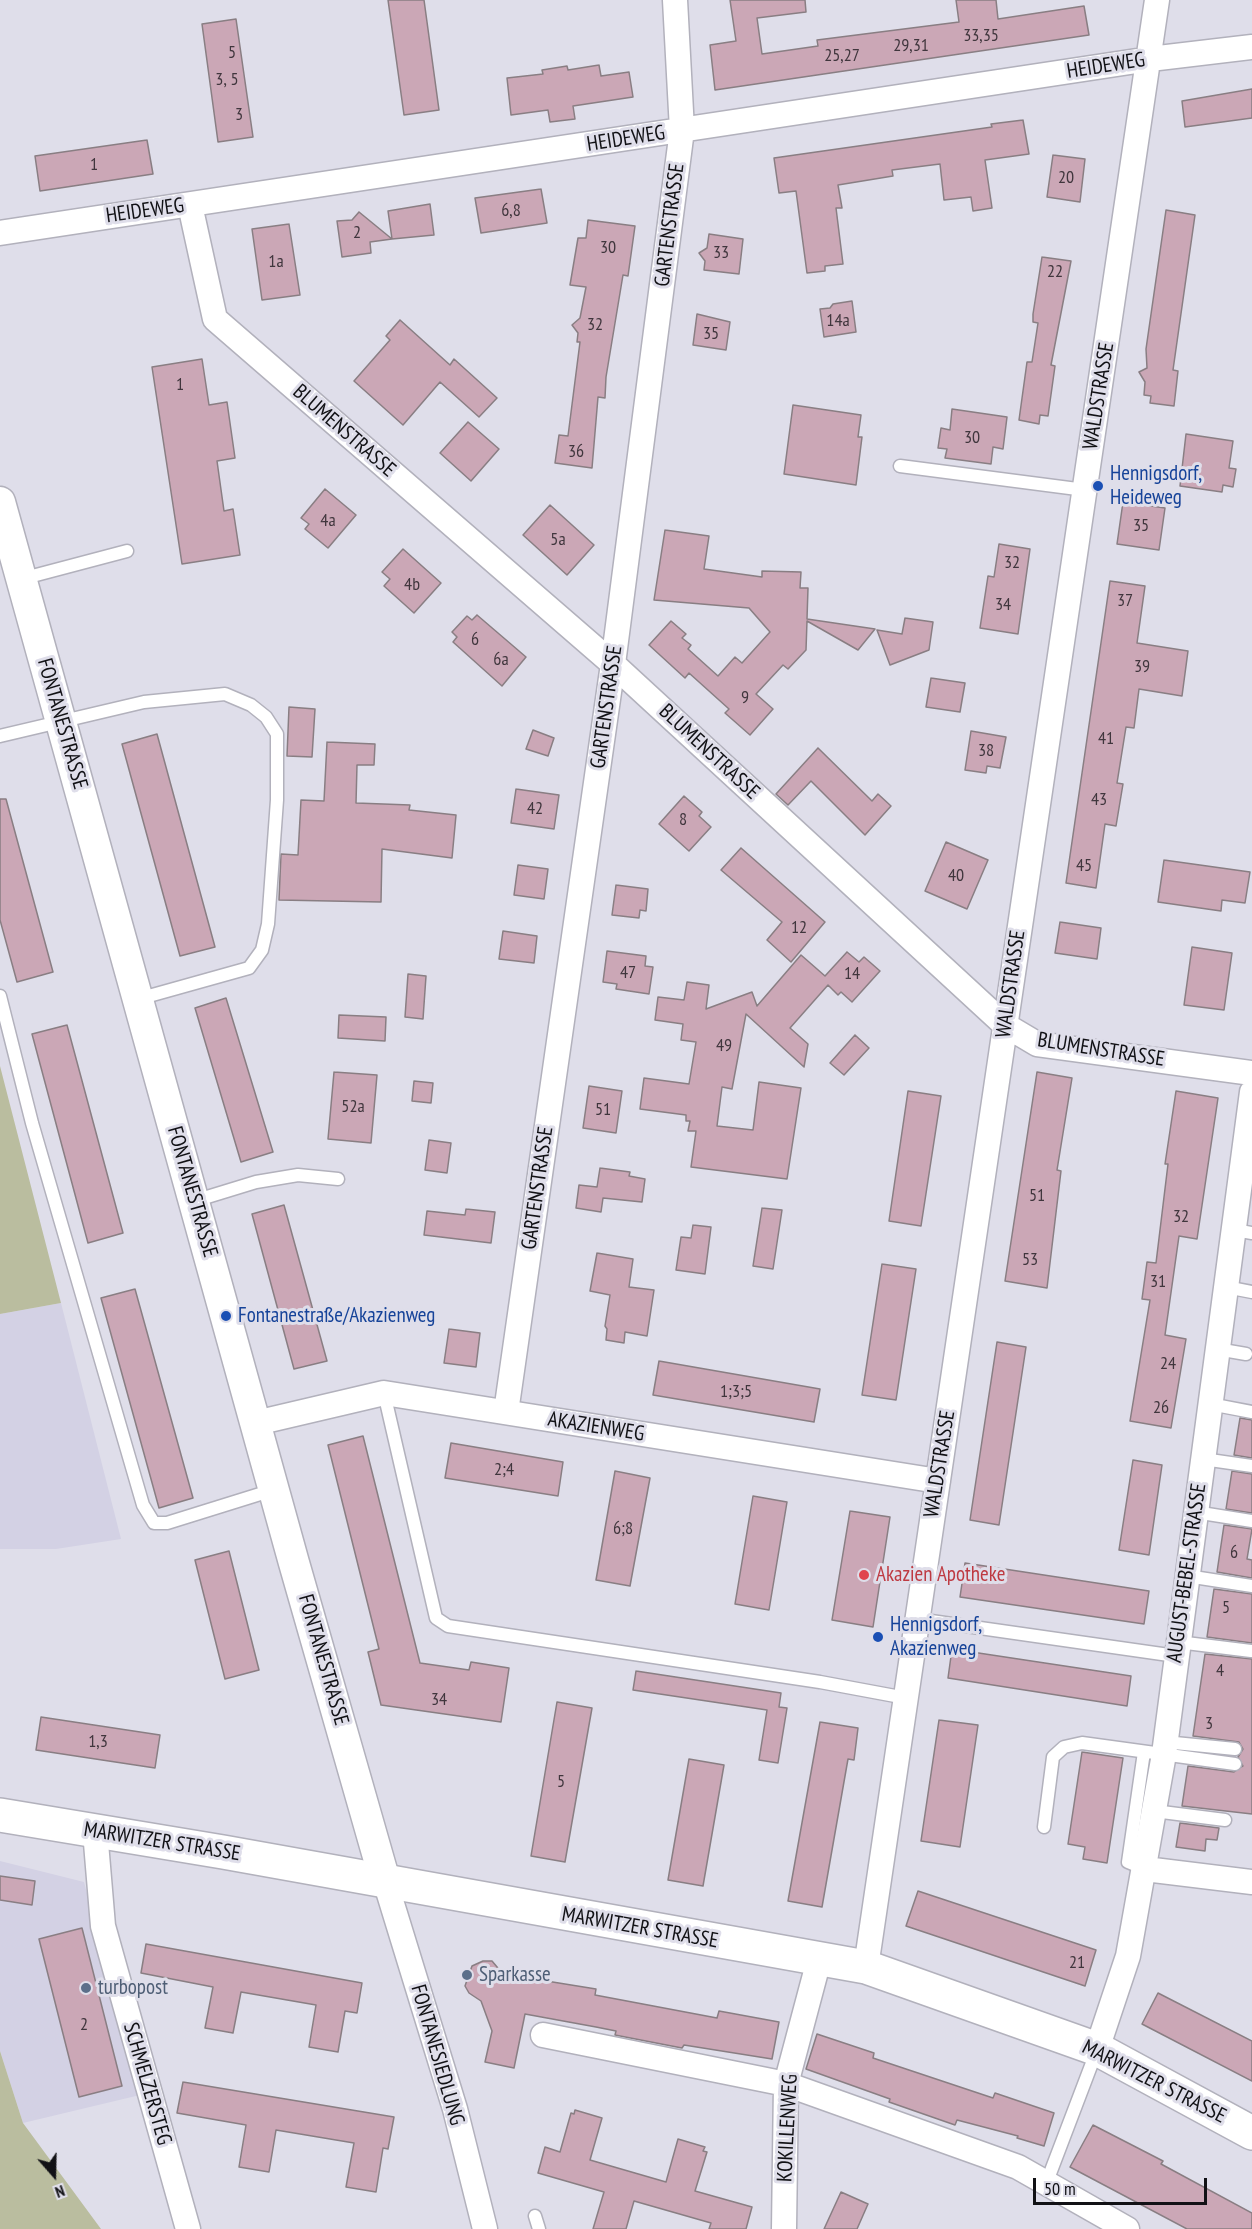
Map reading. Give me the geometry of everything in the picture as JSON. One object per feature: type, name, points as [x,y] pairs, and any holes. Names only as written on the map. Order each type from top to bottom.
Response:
[{"type":"main road","name":"MARWITZER STRASSE","points":[[0,1815],[866,1967],[1097,2049],[1252,2133]]},
{"type":"street","name":"GARTENSTRASSE","points":[[506,1412],[614,664],[682,130],[675,0]]},
{"type":"street","name":"WALDSTRASSE","points":[[866,1967],[1157,0]]},
{"type":"street","name":"HEIDEWEG","points":[[0,233],[1150,59],[1252,47]]},
{"type":"street","name":"BLUMENSTRASSE","points":[[189,205],[215,319],[614,664],[1005,1025],[1037,1044],[1252,1073]]},
{"type":"street","name":"FONTANESTRASSE","points":[[0,502],[274,1490],[386,1881]]},
{"type":"street","name":"AUGUST-BEBEL-STRASSE","points":[[1097,2049],[1128,1956],[1145,1869],[1154,1811],[1158,1749],[1177,1649],[1226,1287],[1244,1232],[1252,1092]]},
{"type":"street","name":"AKAZIENWEG","points":[[256,1423],[384,1393],[938,1481]]},
{"type":"street","name":"SCHMELZERSTEG","points":[[95,1831],[103,1926],[188,2229]]},
{"type":"street","points":[[1145,1869],[1252,1882]]},
{"type":"street","name":"FONTANESIEDLUNG","points":[[386,1881],[454,2109],[485,2229]]},
{"type":"street","name":"KOKILLENWEG","points":[[784,2229],[786,2084],[819,1960]]},
{"type":"street","points":[[543,2035],[786,2084],[1018,2167],[1127,2229]]},
{"type":"lane","points":[[900,466],[1085,490]]},
{"type":"lane","points":[[21,579],[127,551]]},
{"type":"lane","points":[[0,736],[144,702],[225,694],[251,705],[266,717],[277,734],[277,800],[268,924],[262,950],[249,968],[138,999]]},
{"type":"lane","points":[[0,996],[32,1123],[143,1505],[154,1523],[167,1523],[274,1490]]},
{"type":"lane","points":[[194,1201],[256,1182],[298,1175],[338,1179]]},
{"type":"lane","points":[[1226,1287],[1252,1292]]},
{"type":"lane","points":[[1217,1349],[1246,1354]]},
{"type":"lane","points":[[384,1393],[436,1618],[448,1626],[820,1682],[906,1698]]},
{"type":"lane","points":[[1210,1404],[1252,1412]]},
{"type":"lane","points":[[1203,1459],[1252,1466]]},
{"type":"lane","points":[[1195,1512],[1252,1521]]},
{"type":"lane","points":[[1187,1576],[1252,1586]]},
{"type":"lane","points":[[917,1618],[1177,1649],[1251,1651]]},
{"type":"lane","points":[[1044,1827],[1053,1757],[1064,1747],[1083,1743],[1158,1749],[1235,1749]]},
{"type":"lane","points":[[1158,1749],[1235,1764]]},
{"type":"lane","points":[[1145,1869],[1128,1863],[1158,1749]]},
{"type":"lane","points":[[1154,1811],[1225,1820]]},
{"type":"lane","points":[[1046,2184],[1097,2049]]},
{"type":"lane","points":[[535,2216],[539,2229]]},
{"type":"shaded area","points":[[61,1303],[121,1539],[56,1549],[0,1549],[0,1314]]},
{"type":"shaded area","points":[[0,1861],[84,1882],[140,2095],[23,2123],[0,2051]]},
{"type":"green space","points":[[0,1066],[61,1303],[0,1314]]},
{"type":"green space","points":[[0,2051],[23,2123],[101,2229],[0,2229]]},
{"type":"building","points":[[388,0],[424,0],[439,110],[404,115]]},
{"type":"building","points":[[730,0],[805,0],[806,12],[757,18],[762,54],[818,46],[817,40],[959,22],[956,0],[996,0],[998,19],[1084,6],[1089,35],[715,90],[710,45],[736,41]]},
{"type":"building","points":[[236,19],[253,137],[218,142],[202,24]]},
{"type":"building","points":[[599,65],[601,76],[629,72],[633,97],[573,106],[575,119],[550,122],[548,110],[511,115],[507,78],[543,74],[542,70],[567,66],[568,70]]},
{"type":"building","points":[[1252,89],[1252,118],[1185,127],[1182,101]]},
{"type":"building","points":[[1023,120],[1029,154],[985,160],[992,208],[973,211],[971,197],[944,200],[940,164],[892,170],[893,176],[838,185],[842,208],[836,208],[843,264],[825,266],[825,271],[807,273],[796,191],[779,193],[774,158],[992,127],[991,124]]},
{"type":"building","points":[[147,140],[153,174],[40,191],[35,156]]},
{"type":"building","points":[[1053,155],[1085,159],[1080,202],[1047,197]]},
{"type":"building","points":[[541,189],[547,223],[481,233],[475,198]]},
{"type":"building","points":[[430,204],[434,235],[392,239],[388,211]]},
{"type":"building","points":[[1166,210],[1195,215],[1173,370],[1178,371],[1174,406],[1150,403],[1151,396],[1144,395],[1145,382],[1139,372],[1147,368],[1146,349]]},
{"type":"building","points":[[359,212],[392,239],[370,242],[371,253],[342,257],[337,221],[352,220]]},
{"type":"building","points":[[588,220],[635,226],[628,276],[623,275],[606,377],[605,398],[598,397],[592,468],[555,463],[559,435],[568,436],[580,342],[577,342],[578,333],[572,325],[580,318],[586,287],[570,285],[578,238],[586,238]]},
{"type":"building","points":[[289,224],[300,295],[262,300],[252,229]]},
{"type":"building","points":[[709,234],[743,239],[739,274],[704,270],[705,261],[699,253],[707,248]]},
{"type":"building","points":[[1042,257],[1071,261],[1051,365],[1055,366],[1048,416],[1040,415],[1039,424],[1019,420],[1027,362],[1032,362],[1038,323],[1033,322],[1033,314]]},
{"type":"building","points":[[852,301],[856,332],[824,337],[820,309]]},
{"type":"building","points":[[697,314],[730,322],[726,350],[693,345]]},
{"type":"building","points":[[400,320],[450,365],[454,359],[497,398],[479,417],[440,382],[403,425],[354,381],[390,340],[386,336]]},
{"type":"building","points":[[202,359],[209,405],[227,402],[235,458],[217,461],[224,511],[233,509],[240,555],[182,564],[152,367]]},
{"type":"building","points":[[793,405],[861,415],[858,437],[862,437],[856,485],[784,474]]},
{"type":"building","points":[[952,409],[1007,417],[1003,449],[993,447],[991,464],[945,458],[947,449],[938,448],[941,428],[950,430]]},
{"type":"building","points":[[468,422],[499,449],[471,481],[440,453]]},
{"type":"building","points":[[1186,434],[1233,441],[1229,468],[1236,469],[1233,487],[1223,485],[1222,492],[1180,486]]},
{"type":"building","points":[[325,489],[356,515],[328,548],[305,529],[309,524],[301,518]]},
{"type":"building","points":[[1123,502],[1165,508],[1159,550],[1117,544]]},
{"type":"building","points":[[550,505],[594,545],[567,575],[523,535]]},
{"type":"building","points":[[665,530],[709,536],[704,569],[762,577],[762,571],[801,572],[800,588],[808,588],[807,619],[875,629],[858,650],[807,621],[806,650],[788,669],[783,665],[756,694],[773,709],[750,735],[725,713],[729,709],[689,673],[685,678],[649,645],[671,621],[686,634],[682,638],[691,645],[688,649],[718,676],[735,657],[742,663],[770,632],[749,608],[654,600]]},
{"type":"building","points":[[999,544],[1030,549],[1018,634],[980,628],[988,576],[994,577]]},
{"type":"building","points":[[403,549],[441,583],[414,613],[384,586],[390,579],[382,572]]},
{"type":"building","points":[[1110,581],[1145,586],[1137,643],[1188,651],[1182,696],[1139,689],[1134,728],[1126,727],[1117,783],[1123,784],[1116,826],[1105,824],[1096,888],[1066,883]]},
{"type":"building","points":[[477,615],[526,657],[502,686],[453,642],[457,637],[452,632],[467,616],[472,620]]},
{"type":"building","points":[[905,618],[933,622],[929,650],[890,665],[877,630],[902,634]]},
{"type":"building","points":[[931,678],[965,683],[960,712],[926,707]]},
{"type":"building","points":[[289,707],[315,709],[312,757],[287,756]]},
{"type":"building","points":[[533,730],[554,738],[548,756],[526,749]]},
{"type":"building","points":[[971,731],[1006,737],[1000,768],[987,766],[986,773],[965,770]]},
{"type":"building","points":[[157,734],[215,947],[180,956],[122,744]]},
{"type":"building","points":[[327,742],[375,744],[374,765],[357,765],[356,803],[410,805],[409,810],[456,815],[452,858],[382,849],[381,902],[279,900],[281,854],[298,855],[301,800],[324,801]]},
{"type":"building","points":[[818,748],[872,801],[878,794],[891,806],[865,835],[811,781],[788,805],[776,794]]},
{"type":"building","points":[[516,789],[559,795],[554,829],[511,823]]},
{"type":"building","points":[[684,796],[702,812],[699,816],[711,827],[689,851],[659,824]]},
{"type":"building","points":[[0,799],[6,799],[53,972],[17,982],[0,920]]},
{"type":"building","points":[[946,842],[988,860],[967,909],[925,891]]},
{"type":"building","points":[[741,848],[825,922],[791,962],[767,940],[782,922],[721,870]]},
{"type":"building","points":[[1164,860],[1250,872],[1245,903],[1222,900],[1221,911],[1158,902]]},
{"type":"building","points":[[518,865],[548,869],[544,899],[514,895]]},
{"type":"building","points":[[616,885],[648,889],[646,911],[640,910],[639,918],[612,915]]},
{"type":"building","points":[[1060,922],[1101,928],[1097,959],[1055,953]]},
{"type":"building","points":[[503,931],[537,936],[534,963],[499,959]]},
{"type":"building","points":[[1192,947],[1232,953],[1224,1010],[1184,1005]]},
{"type":"building","points":[[607,951],[646,956],[645,966],[653,967],[649,994],[616,989],[617,984],[603,982]]},
{"type":"building","points":[[847,952],[859,962],[864,957],[880,971],[852,1002],[841,992],[838,995],[828,985],[790,1028],[808,1044],[804,1067],[746,1014],[732,1089],[722,1087],[717,1126],[753,1130],[759,1082],[801,1088],[787,1179],[691,1167],[696,1131],[688,1131],[690,1121],[686,1121],[686,1115],[640,1109],[644,1078],[689,1084],[696,1042],[681,1040],[683,1024],[655,1020],[658,997],[684,1000],[687,982],[709,985],[706,1009],[752,992],[757,1006],[801,955],[825,976]]},
{"type":"building","points":[[408,974],[426,976],[423,1019],[405,1017]]},
{"type":"building","points":[[226,998],[273,1152],[241,1162],[195,1008]]},
{"type":"building","points":[[339,1015],[386,1017],[385,1041],[338,1038]]},
{"type":"building","points":[[67,1025],[123,1233],[88,1243],[32,1034]]},
{"type":"building","points":[[855,1035],[869,1048],[844,1075],[830,1063]]},
{"type":"building","points":[[334,1072],[377,1075],[371,1143],[328,1139]]},
{"type":"building","points":[[1037,1072],[1072,1078],[1057,1170],[1061,1171],[1047,1288],[1005,1281]]},
{"type":"building","points":[[414,1081],[433,1083],[431,1103],[412,1101]]},
{"type":"building","points":[[589,1086],[622,1091],[616,1133],[583,1128]]},
{"type":"building","points":[[908,1091],[941,1096],[921,1226],[889,1221]]},
{"type":"building","points":[[1176,1091],[1218,1098],[1197,1239],[1179,1236],[1165,1335],[1186,1339],[1171,1428],[1130,1421],[1150,1300],[1142,1299],[1147,1262],[1156,1263],[1168,1164],[1165,1164]]},
{"type":"building","points":[[429,1140],[451,1143],[447,1173],[425,1170]]},
{"type":"building","points":[[600,1168],[630,1172],[629,1176],[645,1179],[642,1202],[603,1198],[601,1212],[576,1208],[579,1185],[597,1187]]},
{"type":"building","points":[[284,1205],[327,1361],[294,1369],[252,1214]]},
{"type":"building","points":[[762,1208],[782,1210],[773,1269],[753,1266]]},
{"type":"building","points":[[466,1209],[495,1212],[491,1243],[424,1235],[427,1211],[465,1215]]},
{"type":"building","points":[[693,1225],[711,1227],[705,1274],[676,1270],[681,1237],[691,1238]]},
{"type":"building","points":[[597,1253],[633,1259],[629,1287],[654,1290],[647,1336],[625,1332],[624,1343],[606,1340],[605,1326],[610,1295],[590,1291]]},
{"type":"building","points":[[882,1264],[916,1269],[896,1400],[862,1395]]},
{"type":"building","points":[[135,1289],[193,1498],[159,1508],[101,1298]]},
{"type":"building","points":[[449,1329],[480,1333],[476,1367],[444,1363]]},
{"type":"building","points":[[997,1342],[1026,1347],[999,1525],[970,1520]]},
{"type":"building","points":[[659,1361],[820,1389],[814,1422],[653,1395]]},
{"type":"building","points":[[1240,1418],[1252,1420],[1252,1458],[1234,1455]]},
{"type":"building","points":[[363,1436],[420,1663],[469,1670],[471,1662],[509,1668],[501,1722],[381,1705],[368,1652],[379,1649],[328,1445]]},
{"type":"building","points":[[451,1443],[563,1462],[558,1496],[445,1478]]},
{"type":"building","points":[[1133,1460],[1162,1465],[1149,1555],[1119,1550]]},
{"type":"building","points":[[615,1471],[650,1478],[630,1586],[596,1580]]},
{"type":"building","points":[[1232,1471],[1252,1474],[1252,1513],[1226,1509]]},
{"type":"building","points":[[753,1496],[787,1502],[769,1610],[735,1604]]},
{"type":"building","points":[[850,1511],[890,1517],[873,1627],[832,1620]]},
{"type":"building","points":[[1224,1525],[1252,1529],[1247,1559],[1252,1560],[1252,1578],[1217,1572]]},
{"type":"building","points":[[229,1551],[259,1670],[225,1679],[195,1560]]},
{"type":"building","points":[[965,1563],[1149,1591],[1144,1624],[960,1597]]},
{"type":"building","points":[[1214,1589],[1252,1594],[1252,1643],[1207,1637]]},
{"type":"building","points":[[952,1649],[1131,1676],[1127,1706],[948,1678]]},
{"type":"building","points":[[1205,1654],[1252,1659],[1252,1814],[1182,1806],[1188,1766],[1234,1772],[1243,1766],[1238,1757],[1243,1749],[1239,1742],[1193,1736]]},
{"type":"building","points":[[636,1671],[781,1693],[779,1707],[787,1708],[778,1763],[759,1760],[767,1710],[633,1690]]},
{"type":"building","points":[[557,1702],[592,1708],[565,1862],[531,1856]]},
{"type":"building","points":[[41,1717],[160,1735],[155,1768],[36,1750]]},
{"type":"building","points":[[939,1720],[978,1725],[960,1847],[921,1841]]},
{"type":"building","points":[[820,1722],[858,1728],[854,1760],[848,1759],[822,1907],[788,1901]]},
{"type":"building","points":[[1082,1752],[1123,1758],[1107,1863],[1083,1859],[1085,1847],[1068,1844]]},
{"type":"building","points":[[689,1759],[724,1765],[703,1886],[668,1880]]},
{"type":"building","points":[[1180,1823],[1219,1828],[1217,1840],[1206,1839],[1205,1851],[1176,1847]]},
{"type":"building","points":[[0,1876],[35,1881],[32,1905],[0,1900]]},
{"type":"building","points":[[918,1891],[1096,1950],[1085,1986],[906,1926]]},
{"type":"building","points":[[82,1928],[122,2086],[79,2097],[39,1939]]},
{"type":"building","points":[[146,1944],[362,1983],[357,2013],[345,2011],[338,2052],[309,2047],[316,2005],[241,1992],[233,2033],[205,2028],[213,1987],[141,1973]]},
{"type":"building","points":[[483,1961],[492,1961],[503,1974],[596,1989],[595,1995],[717,2018],[719,2011],[779,2022],[772,2059],[684,2045],[682,2048],[615,2035],[616,2031],[525,2014],[514,2068],[485,2062],[492,2031],[481,2001],[469,1993],[465,1986],[472,1966]]},
{"type":"building","points":[[1158,1993],[1252,2041],[1252,2081],[1142,2024]]},
{"type":"building","points":[[817,2034],[874,2053],[873,2058],[993,2098],[995,2093],[1054,2113],[1044,2146],[1017,2138],[1018,2136],[957,2120],[955,2125],[806,2069]]},
{"type":"building","points":[[183,2082],[394,2117],[388,2149],[383,2148],[376,2192],[346,2187],[354,2143],[276,2130],[269,2172],[239,2167],[246,2125],[177,2113]]},
{"type":"building","points":[[575,2110],[602,2118],[590,2160],[666,2182],[678,2139],[705,2147],[703,2151],[707,2152],[695,2191],[752,2207],[746,2229],[709,2229],[711,2223],[634,2201],[626,2229],[593,2229],[604,2192],[538,2173],[545,2147],[560,2152],[571,2113],[574,2114]]},
{"type":"building","points":[[1093,2125],[1163,2161],[1161,2164],[1252,2213],[1252,2229],[1187,2229],[1070,2167]]},
{"type":"building","points":[[841,2192],[868,2204],[857,2229],[824,2229]]},
{"type":"place","name":"Hennigsdorf, Heideweg","points":[[1098,486]]},
{"type":"place","name":"Fontanestraße/Akazienweg","points":[[226,1316]]},
{"type":"place","name":"Akazien Apotheke","points":[[864,1575]]},
{"type":"place","name":"Hennigsdorf, Akazienweg","points":[[878,1637]]},
{"type":"place","name":"Sparkasse","points":[[467,1975]]},
{"type":"place","name":"turbopost","points":[[86,1988]]}]
